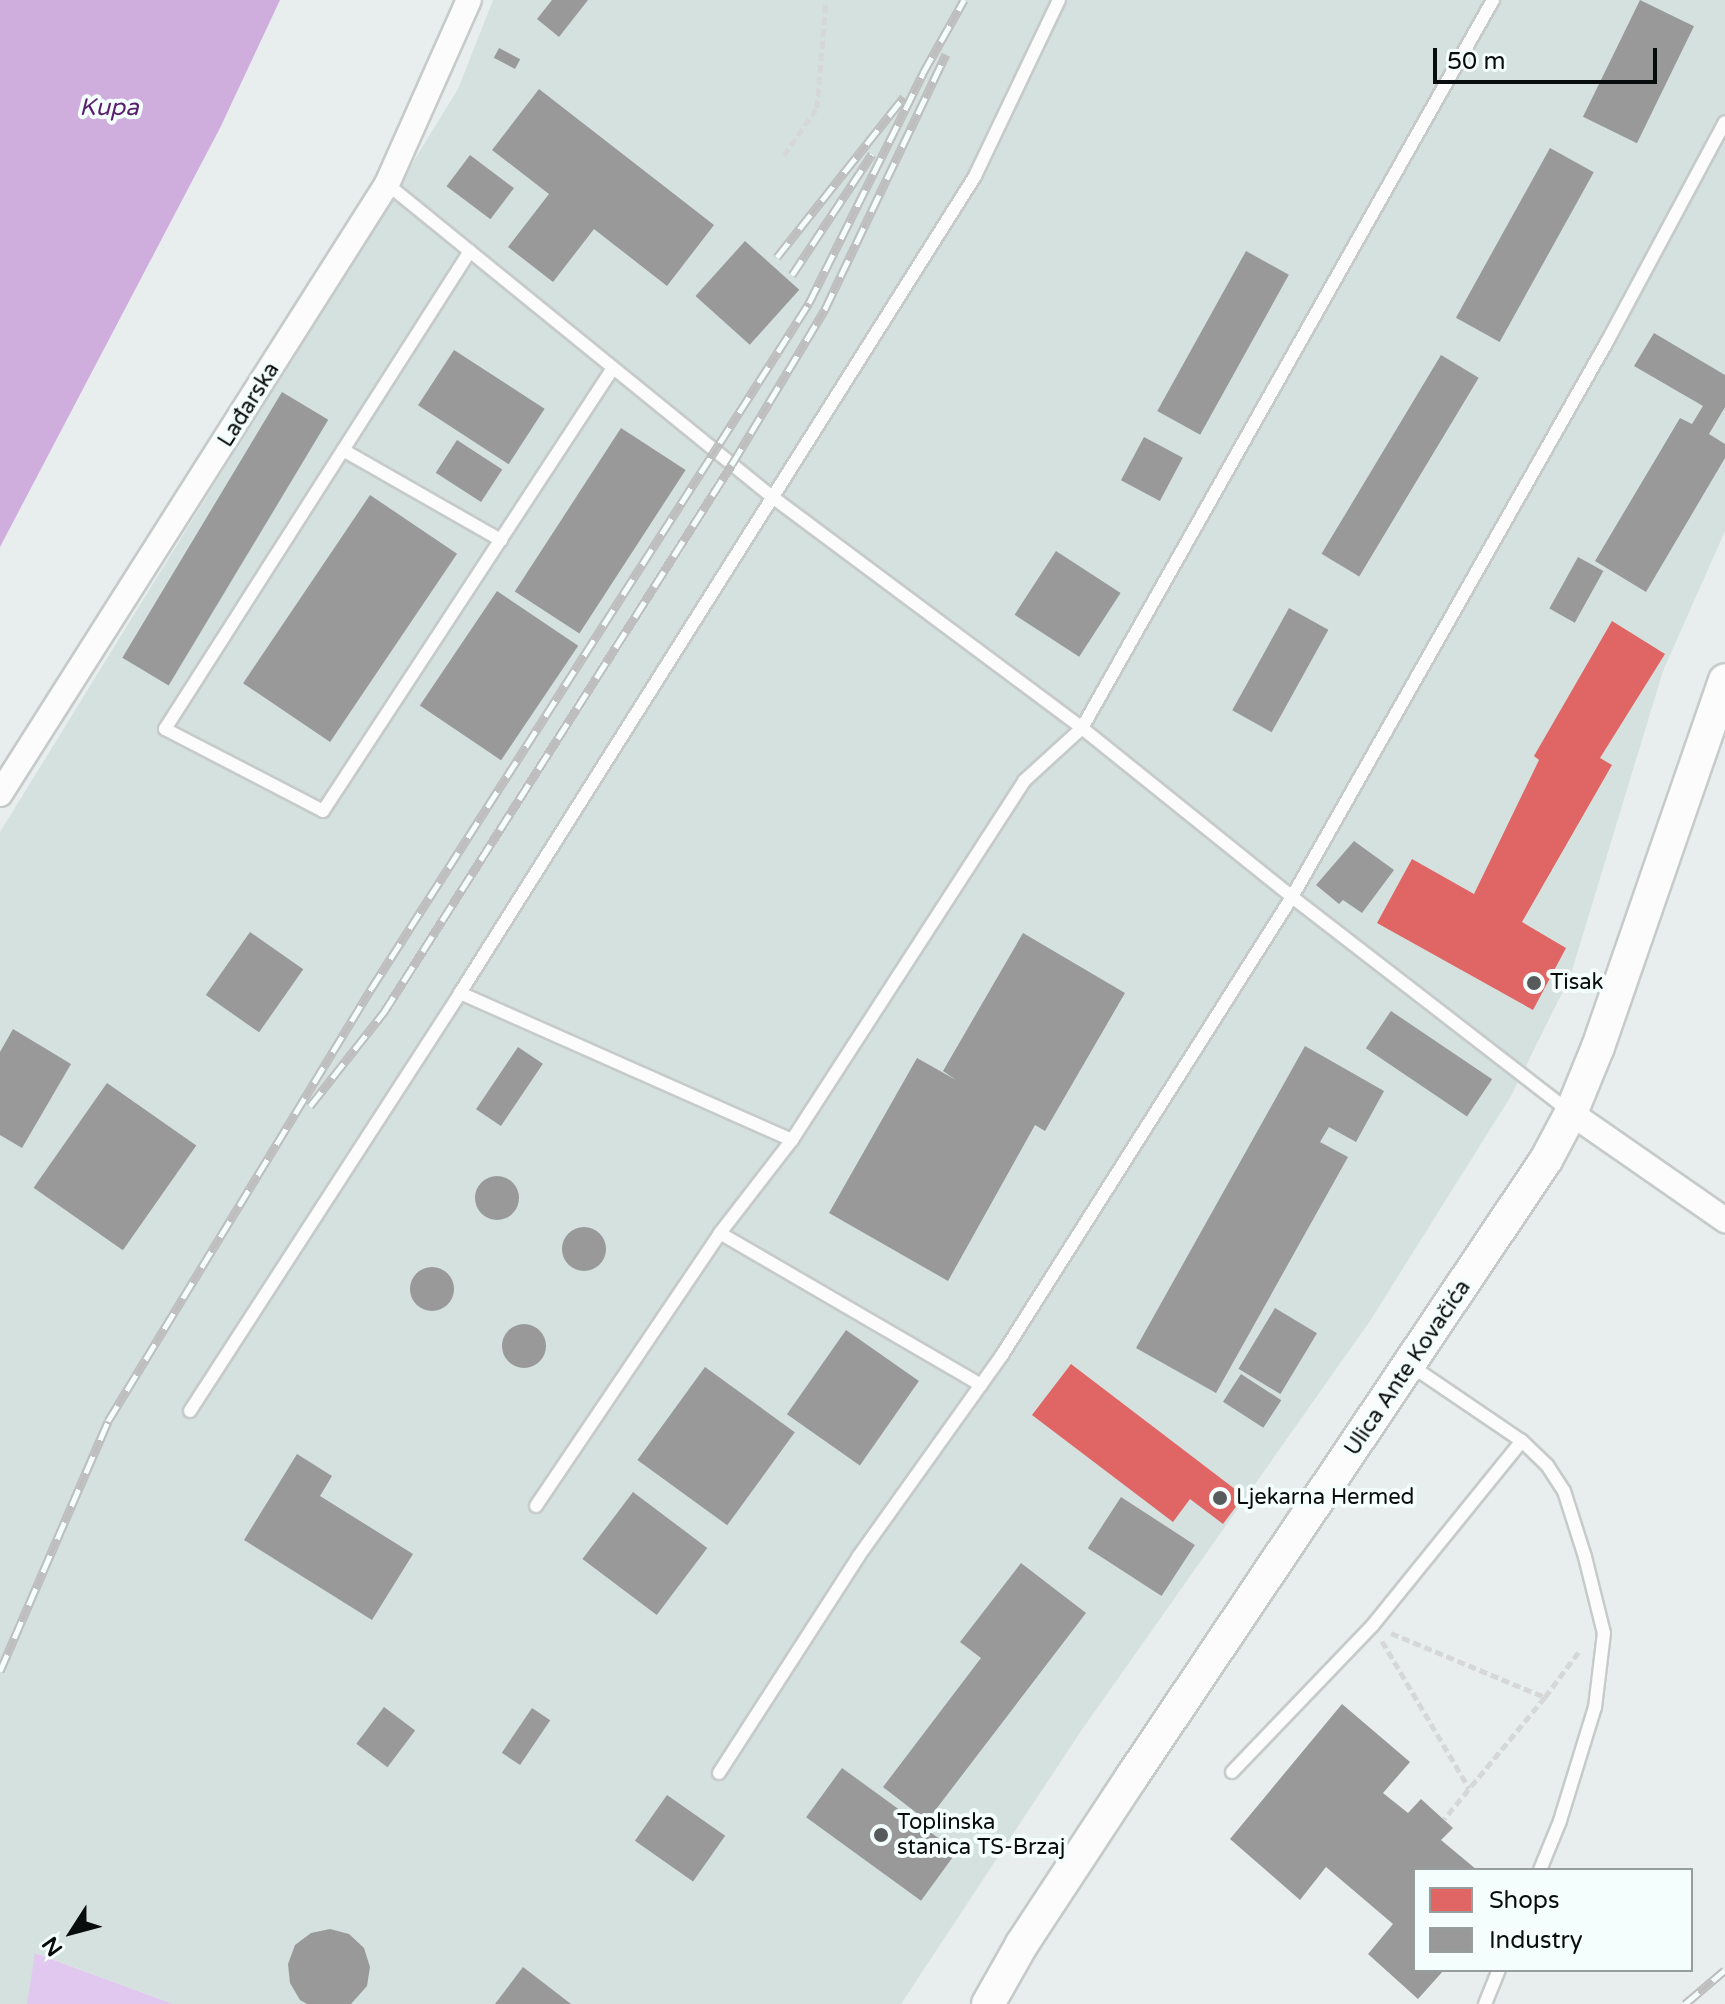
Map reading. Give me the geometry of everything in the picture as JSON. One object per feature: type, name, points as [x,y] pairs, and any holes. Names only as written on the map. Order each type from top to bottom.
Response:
[{"type":"main road","name":"Ulica Ante Kovačića","points":[[988,2004],[1022,1944],[1114,1804],[1546,1160],[1571,1113],[1598,1047],[1725,680]]},
{"type":"street","name":"Lađarska","points":[[0,794],[387,184],[469,0]]},
{"type":"street","points":[[1571,1113],[1725,1220]]},
{"type":"lane","points":[[190,1411],[460,993],[975,176],[1059,0]]},
{"type":"lane","points":[[536,1506],[720,1233],[792,1140],[1024,781],[1082,728],[1493,0]]},
{"type":"lane","points":[[719,1773],[858,1557],[981,1385],[1292,897],[1608,340],[1725,122]]},
{"type":"lane","points":[[387,184],[771,496],[1082,728],[1292,897],[1571,1113]]},
{"type":"lane","points":[[470,251],[165,729],[323,811],[613,368]]},
{"type":"lane","points":[[343,450],[501,540]]},
{"type":"lane","points":[[460,993],[792,1140]]},
{"type":"lane","points":[[720,1233],[981,1385]]},
{"type":"lane","points":[[1410,1365],[1522,1441],[1547,1465],[1564,1491],[1604,1633],[1595,1707],[1560,1821],[1541,1868]]},
{"type":"lane","points":[[1232,1772],[1372,1626],[1522,1441]]},
{"type":"lane","points":[[1485,2004],[1498,1972]]},
{"type":"path","points":[[784,155],[817,108],[826,0]]},
{"type":"path","points":[[1444,1819],[1583,1646],[1597,1609]]},
{"type":"path","points":[[1372,1626],[1545,1697]]},
{"type":"path","points":[[1372,1626],[1469,1788]]},
{"type":"shaded area","points":[[493,0],[1725,0],[1725,531],[1663,671],[1570,977],[1511,1096],[1370,1321],[1081,1731],[901,2004],[173,2004],[36,1953],[27,2004],[0,2004],[0,832],[458,89]]},
{"type":"shaded area","points":[[35,1953],[173,2004],[27,2004]]},
{"type":"water","name":"Kupa","points":[[0,0],[280,0],[220,128],[0,547]]},
{"type":"building: Shops","points":[[1612,621],[1665,654],[1600,758],[1612,765],[1522,922],[1566,948],[1533,1010],[1377,923],[1412,859],[1474,894],[1539,760],[1534,756]]},
{"type":"building: Shops","points":[[1071,1364],[1244,1496],[1223,1524],[1190,1499],[1173,1522],[1032,1415]]},
{"type":"building: Industry","points":[[552,0],[588,0],[559,37],[537,19]]},
{"type":"building: Industry","points":[[1640,0],[1694,26],[1637,143],[1583,117]]},
{"type":"building: Industry","points":[[499,48],[520,59],[515,69],[494,58]]},
{"type":"building: Industry","points":[[539,89],[714,225],[667,286],[594,229],[553,282],[508,247],[549,194],[492,150]]},
{"type":"building: Industry","points":[[1550,148],[1594,172],[1500,342],[1456,318]]},
{"type":"building: Industry","points":[[470,155],[514,188],[490,219],[447,186]]},
{"type":"building: Industry","points":[[745,241],[799,290],[750,345],[695,296]]},
{"type":"building: Industry","points":[[1246,251],[1289,275],[1200,435],[1157,411]]},
{"type":"building: Industry","points":[[1654,333],[1725,375],[1725,407],[1709,434],[1725,444],[1725,458],[1646,592],[1595,561],[1680,418],[1692,424],[1703,406],[1634,366]]},
{"type":"building: Industry","points":[[454,350],[545,409],[509,464],[418,405]]},
{"type":"building: Industry","points":[[1441,355],[1479,378],[1359,577],[1322,554]]},
{"type":"building: Industry","points":[[282,392],[328,420],[169,686],[122,658]]},
{"type":"building: Industry","points":[[621,428],[686,470],[579,633],[515,592]]},
{"type":"building: Industry","points":[[1144,437],[1183,458],[1160,501],[1121,480]]},
{"type":"building: Industry","points":[[457,440],[502,469],[481,502],[436,473]]},
{"type":"building: Industry","points":[[370,495],[457,554],[330,742],[243,683]]},
{"type":"building: Industry","points":[[1056,551],[1121,593],[1079,657],[1015,615]]},
{"type":"building: Industry","points":[[1578,557],[1603,571],[1575,623],[1549,609]]},
{"type":"building: Industry","points":[[497,591],[578,646],[501,760],[420,705]]},
{"type":"building: Industry","points":[[1289,608],[1328,630],[1272,732],[1232,710]]},
{"type":"building: Industry","points":[[1354,841],[1394,870],[1362,913],[1343,900],[1339,904],[1316,885]]},
{"type":"building: Industry","points":[[250,932],[303,969],[259,1032],[206,995]]},
{"type":"building: Industry","points":[[1023,933],[1125,993],[1045,1131],[1035,1125],[948,1281],[829,1213],[917,1058],[956,1080],[943,1071]]},
{"type":"building: Industry","points":[[1391,1011],[1492,1079],[1467,1117],[1366,1048]]},
{"type":"building: Industry","points":[[13,1029],[71,1064],[22,1148],[0,1135],[0,1052]]},
{"type":"building: Industry","points":[[1305,1046],[1384,1091],[1356,1142],[1329,1127],[1320,1142],[1348,1157],[1216,1393],[1136,1348]]},
{"type":"building: Industry","points":[[518,1047],[543,1064],[501,1126],[476,1109]]},
{"type":"building: Industry","points":[[107,1083],[196,1146],[123,1250],[34,1188]]},
{"type":"building: Industry","points":[[497,1176],[512,1183],[519,1198],[512,1213],[497,1220],[482,1213],[475,1198],[482,1183]]},
{"type":"building: Industry","points":[[584,1227],[599,1234],[606,1249],[599,1264],[584,1271],[569,1264],[562,1249],[569,1234]]},
{"type":"building: Industry","points":[[432,1267],[447,1274],[454,1289],[447,1304],[432,1311],[417,1304],[410,1289],[417,1274]]},
{"type":"building: Industry","points":[[1275,1308],[1317,1333],[1280,1394],[1238,1369]]},
{"type":"building: Industry","points":[[524,1324],[539,1331],[546,1346],[539,1361],[524,1368],[509,1361],[502,1346],[509,1331]]},
{"type":"building: Industry","points":[[846,1330],[919,1381],[860,1465],[787,1414]]},
{"type":"building: Industry","points":[[705,1367],[795,1432],[727,1525],[637,1460]]},
{"type":"building: Industry","points":[[1241,1374],[1281,1400],[1263,1428],[1223,1402]]},
{"type":"building: Industry","points":[[297,1454],[332,1476],[320,1496],[413,1554],[372,1620],[244,1540]]},
{"type":"building: Industry","points":[[633,1492],[707,1548],[657,1615],[582,1559]]},
{"type":"building: Industry","points":[[1121,1497],[1195,1545],[1162,1596],[1088,1548]]},
{"type":"building: Industry","points":[[1021,1563],[1086,1613],[927,1821],[883,1787],[981,1658],[960,1642]]},
{"type":"building: Industry","points":[[1342,1704],[1410,1762],[1383,1793],[1408,1813],[1421,1799],[1453,1828],[1441,1840],[1475,1868],[1413,1868],[1413,1972],[1442,1972],[1418,1999],[1368,1954],[1393,1924],[1326,1867],[1300,1900],[1230,1839]]},
{"type":"building: Industry","points":[[384,1707],[415,1730],[387,1767],[356,1744]]},
{"type":"building: Industry","points":[[532,1708],[550,1720],[520,1765],[502,1753]]},
{"type":"building: Industry","name":"Toplinska stanica TS-Brzaj","points":[[842,1768],[957,1851],[921,1901],[806,1817]]},
{"type":"building: Industry","points":[[667,1795],[725,1836],[693,1882],[635,1841]]},
{"type":"building: Industry","points":[[330,1929],[349,1934],[364,1948],[370,1967],[367,1986],[351,2004],[307,2004],[300,2000],[290,1983],[288,1964],[295,1945],[311,1933]]},
{"type":"building: Industry","points":[[523,1967],[571,2004],[495,2004]]},
{"type":"railway","points":[[0,1671],[108,1421],[371,989],[809,303],[923,73],[964,0]]},
{"type":"railway","points":[[310,1106],[384,1012],[732,464],[825,309],[946,54]]},
{"type":"railway","points":[[777,257],[904,97]]},
{"type":"railway","points":[[792,275],[872,154]]},
{"type":"railway","points":[[1685,2004],[1725,1970]]},
{"type":"place","name":"Tisak","points":[[1534,983]]},
{"type":"place","name":"Ljekarna Hermed","points":[[1220,1498]]},
{"type":"place","name":"Toplinska stanica TS-Brzaj","points":[[881,1835]]}]
